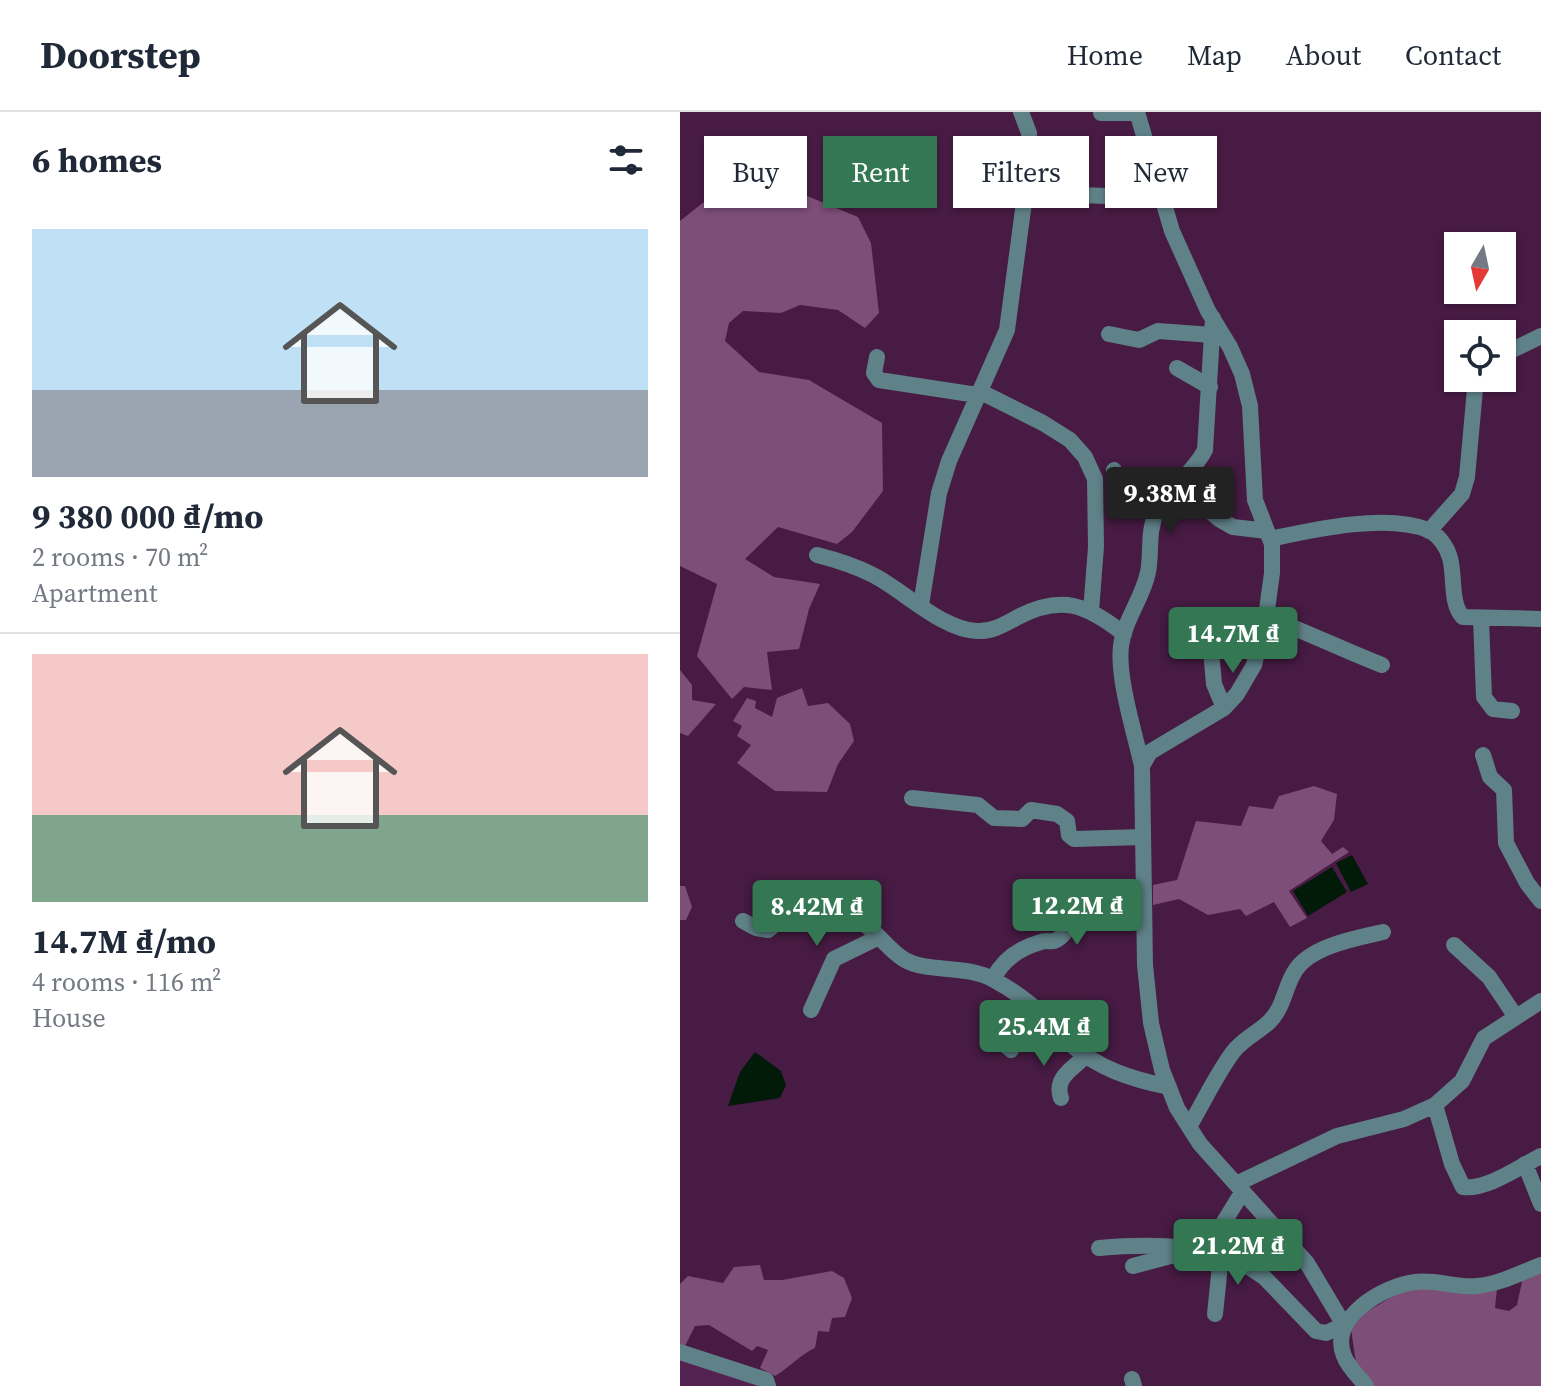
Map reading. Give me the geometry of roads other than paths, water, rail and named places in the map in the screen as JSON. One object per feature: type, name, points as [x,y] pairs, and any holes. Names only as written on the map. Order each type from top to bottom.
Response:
[{"type":"street","points":[[1021,112],[1029,136]]},
{"type":"street","points":[[1101,113],[1137,112],[1144,136]]},
{"type":"street","points":[[923,607],[939,493],[949,461],[1007,330],[1023,208]]},
{"type":"street","points":[[1142,766],[1150,752],[1224,708],[1237,694],[1254,665],[1266,617],[1272,573],[1268,535],[1255,500],[1250,406],[1244,383],[1230,347],[1212,327],[1165,208]]},
{"type":"street","points":[[1109,334],[1139,340],[1158,331],[1212,327]]},
{"type":"street","points":[[1212,327],[1205,450],[1199,462],[1162,502],[1151,524],[1148,570],[1141,599],[1121,647],[1122,675],[1142,766],[1145,965],[1151,1023],[1177,1108],[1200,1144],[1307,1263],[1344,1325],[1341,1341],[1344,1358],[1366,1386]]},
{"type":"street","points":[[1516,348],[1541,336]]},
{"type":"street","points":[[877,357],[874,373],[879,380],[980,393],[1043,423],[1070,440],[1085,457],[1095,479],[1096,547],[1091,611]]},
{"type":"street","points":[[1177,368],[1210,387]]},
{"type":"street","points":[[1429,531],[1462,494],[1467,477],[1475,392]]},
{"type":"street","points":[[1114,470],[1121,494],[1162,502]]},
{"type":"street","points":[[1179,484],[1219,519],[1233,527],[1268,535],[1356,524],[1415,527],[1429,531],[1447,549],[1458,613],[1463,617],[1541,619]]},
{"type":"street","points":[[817,555],[842,561],[876,576],[958,627],[977,631],[997,628],[1034,609],[1055,603],[1091,611],[1124,634]]},
{"type":"street","points":[[1266,617],[1382,665]]},
{"type":"street","points":[[1481,619],[1484,697],[1493,709],[1512,711]]},
{"type":"street","points":[[1211,650],[1214,684],[1224,708]]},
{"type":"street","points":[[1483,755],[1490,777],[1504,790],[1506,843],[1527,883],[1541,901]]},
{"type":"street","points":[[912,798],[978,805],[991,817],[1000,819],[1022,819],[1031,810],[1057,814],[1067,821],[1069,835],[1074,839],[1143,837]]},
{"type":"street","points":[[993,979],[1003,961],[1011,955],[1039,942],[1055,941],[1084,904],[1144,897]]},
{"type":"street","points":[[743,921],[768,930],[794,910],[830,912],[850,917],[866,925],[904,960],[965,969],[993,979],[1030,1006],[1086,1056],[1118,1074],[1169,1087]]},
{"type":"street","points":[[1189,1127],[1233,1051],[1270,1021],[1279,1008],[1296,969],[1311,956],[1342,941],[1383,932]]},
{"type":"street","points":[[811,1010],[834,959],[879,937]]},
{"type":"street","points":[[1454,945],[1489,977],[1516,1017]]},
{"type":"street","points":[[1215,1314],[1224,1222],[1240,1187],[1337,1136],[1404,1119],[1435,1105],[1462,1081],[1484,1038],[1541,1001]]},
{"type":"street","points":[[1011,1050],[1004,1044],[1005,1039],[1030,1006]]},
{"type":"street","points":[[1061,1098],[1060,1080],[1086,1056]]},
{"type":"street","points":[[1435,1105],[1452,1164],[1463,1187],[1477,1186],[1541,1156]]},
{"type":"street","points":[[1525,1164],[1541,1204]]},
{"type":"street","points":[[1099,1248],[1149,1245],[1219,1255],[1255,1270],[1316,1331],[1326,1333],[1344,1325],[1361,1307],[1396,1286],[1418,1281],[1474,1286],[1496,1282],[1541,1265]]},
{"type":"street","points":[[1133,1266],[1191,1250]]},
{"type":"street","points":[[680,1352],[766,1380],[768,1386]]}]
